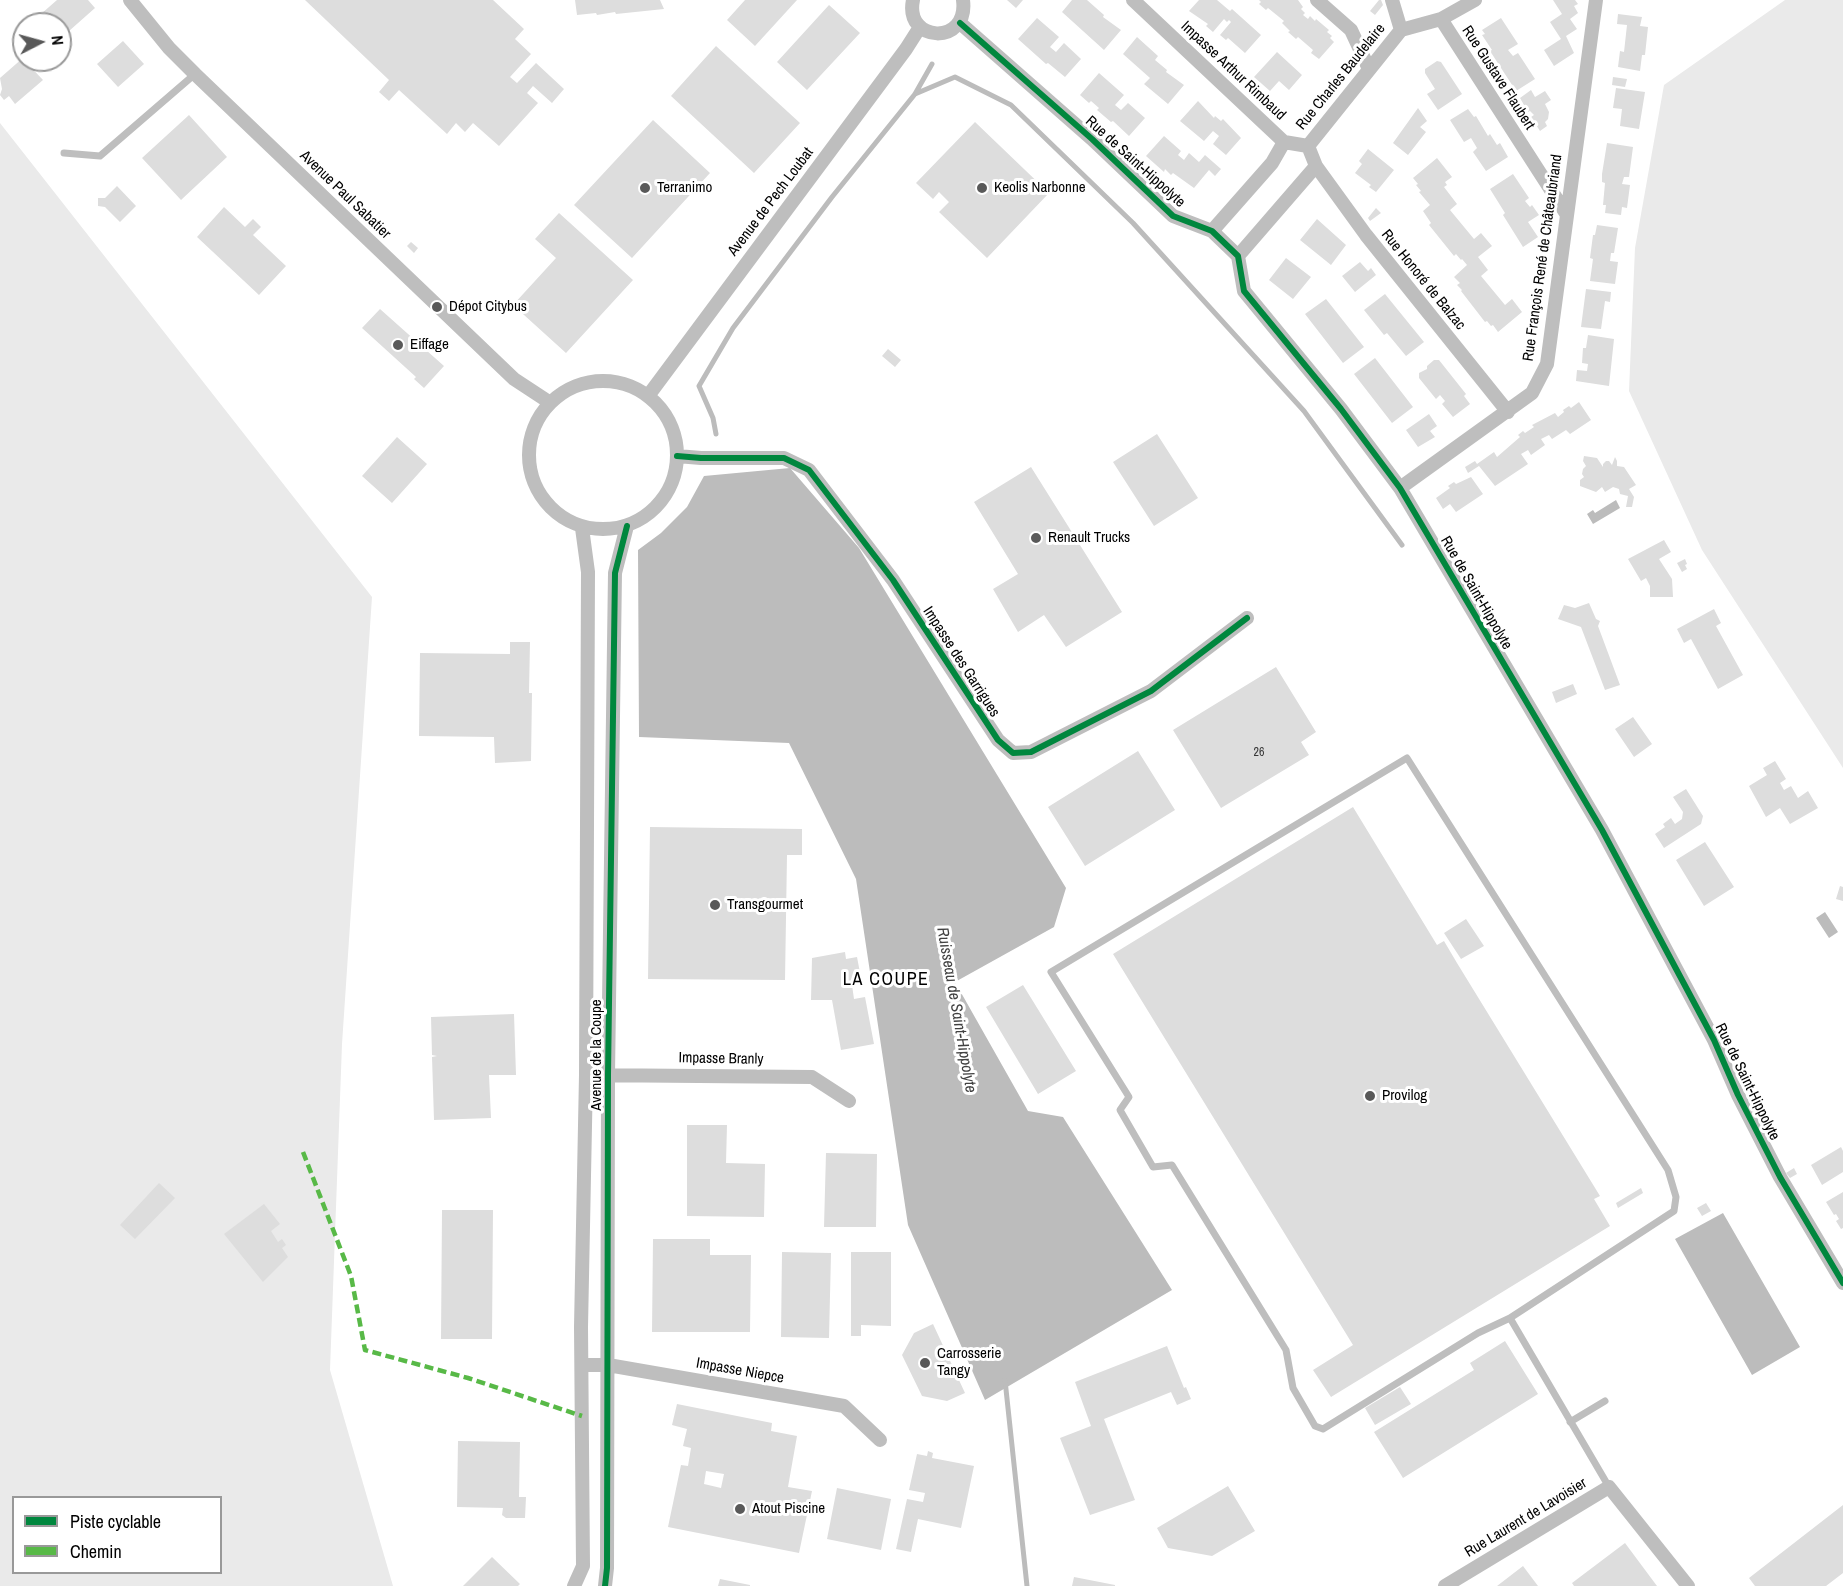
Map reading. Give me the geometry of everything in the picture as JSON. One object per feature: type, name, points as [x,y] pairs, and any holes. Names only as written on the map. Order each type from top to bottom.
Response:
[{"type":"street","name":"Avenue Paul Sabatier","points":[[130,0],[169,48],[195,75],[514,379],[549,402]]},
{"type":"street","points":[[913,0],[912,15],[920,27],[928,32],[945,33],[954,29],[960,22],[963,15],[963,0]]},
{"type":"street","name":"Impasse Arthur Rimbaud","points":[[1133,0],[1284,142]]},
{"type":"street","points":[[1317,0],[1351,30],[1369,69]]},
{"type":"street","points":[[1392,0],[1401,30],[1440,19],[1475,0]]},
{"type":"street","name":"Rue François René de Châteaubriand","points":[[1400,488],[1532,393],[1547,364],[1596,0]]},
{"type":"street","name":"Rue Gustave Flaubert","points":[[1440,19],[1568,215]]},
{"type":"street","name":"Rue de Saint-Hippolyte","points":[[960,22],[1092,139],[1173,216],[1212,231],[1238,256],[1244,291],[1341,409],[1400,488],[1602,830],[1714,1040],[1738,1095],[1780,1177],[1843,1283]]},
{"type":"street","name":"Avenue de Pech Loubat","points":[[648,396],[920,27]]},
{"type":"street","name":"Rue Charles Baudelaire","points":[[1308,146],[1401,30]]},
{"type":"street","name":"Rue Charles Baudelaire","points":[[1212,231],[1272,163],[1284,142],[1308,146]]},
{"type":"street","name":"Rue Charles Baudelaire","points":[[1308,146],[1316,166]]},
{"type":"street","points":[[1238,256],[1316,166]]},
{"type":"street","name":"Rue Honoré de Balzac","points":[[1316,166],[1366,235],[1508,412]]},
{"type":"street","points":[[608,380],[629,385],[648,396],[664,412],[674,433],[677,456],[674,478],[664,499],[648,516],[627,526],[582,528],[559,516],[541,498],[530,474],[528,448],[530,440],[535,423],[549,402],[566,389],[587,382],[608,380]]},
{"type":"street","name":"Impasse des Garrigues","points":[[677,456],[784,458],[809,470],[893,580],[998,740],[1013,753],[1031,752],[1151,692],[1247,618]]},
{"type":"street","name":"Avenue de la Coupe","points":[[605,1586],[607,1568],[609,1074],[615,573],[627,526]]},
{"type":"street","name":"Avenue de la Coupe","points":[[574,1586],[583,1566],[582,1365],[586,1075],[588,572],[582,528]]},
{"type":"street","name":"Impasse Branly","points":[[586,1075],[812,1077],[849,1101]]},
{"type":"street","name":"Impasse Niepce","points":[[582,1365],[608,1365],[844,1406],[880,1440]]},
{"type":"street","name":"Rue Laurent de Lavoisier","points":[[1445,1586],[1609,1488],[1688,1586]]},
{"type":"lane","points":[[64,153],[100,156],[195,75]]},
{"type":"lane","points":[[1407,758],[1668,1170],[1676,1197],[1674,1211],[1510,1318],[1478,1333],[1323,1429],[1315,1426],[1293,1388],[1286,1350],[1172,1164],[1153,1167],[1120,1110],[1129,1097],[1051,972],[1407,758]]},
{"type":"lane","points":[[1510,1318],[1609,1488]]},
{"type":"lane","points":[[1570,1422],[1605,1401]]},
{"type":"shaded area","points":[[1785,0],[1843,0],[1843,768],[1702,550],[1629,391],[1635,248],[1664,85]]},
{"type":"shaded area","points":[[0,123],[372,597],[342,1044],[330,1370],[393,1586],[0,1586]]},
{"type":"water","points":[[790,468],[859,548],[1066,888],[1054,927],[955,982],[1028,1111],[1063,1117],[1172,1290],[985,1400],[908,1225],[856,879],[789,743],[639,737],[638,550],[661,533],[687,507],[704,476]]},
{"type":"water","points":[[1616,500],[1620,508],[1593,524],[1587,514],[1593,510],[1595,513]]},
{"type":"water","points":[[1825,912],[1838,932],[1829,938],[1816,918]]},
{"type":"water","points":[[1723,1213],[1800,1347],[1752,1375],[1675,1239]]},
{"type":"building","points":[[57,0],[88,0],[95,8],[72,28],[72,12],[43,12]]},
{"type":"building","points":[[305,0],[493,0],[524,29],[515,39],[531,54],[510,77],[517,83],[536,63],[564,89],[552,103],[533,86],[527,93],[538,103],[499,146],[473,123],[465,132],[456,123],[447,134],[399,90],[389,101],[379,92],[389,80]]},
{"type":"building","points":[[575,0],[660,0],[664,9],[577,15]]},
{"type":"building","points":[[745,0],[797,0],[755,46],[727,20]]},
{"type":"building","points":[[1007,0],[1023,0],[1016,8]]},
{"type":"building","points":[[1072,0],[1087,0],[1104,15],[1103,17],[1121,30],[1104,50],[1062,12]]},
{"type":"building","points":[[1199,0],[1217,0],[1230,11],[1232,9],[1261,35],[1245,53],[1228,38],[1226,40],[1220,35],[1231,22],[1229,20],[1227,22],[1224,19],[1213,32],[1206,26],[1208,24],[1189,11]]},
{"type":"building","points":[[1259,0],[1298,0],[1305,13],[1303,15],[1308,19],[1310,16],[1315,21],[1316,19],[1329,30],[1327,32],[1332,36],[1330,38],[1334,42],[1319,59],[1311,53],[1313,50],[1288,32],[1290,31],[1282,23],[1284,21],[1259,4],[1261,2]]},
{"type":"building","points":[[1379,0],[1383,5],[1375,15],[1370,11]]},
{"type":"building","points":[[1553,0],[1575,0],[1578,4],[1574,6],[1578,13],[1570,19],[1577,29],[1566,36],[1574,53],[1554,66],[1544,50],[1561,39],[1550,22],[1562,14]]},
{"type":"building","points":[[829,5],[860,33],[807,90],[777,62]]},
{"type":"building","points":[[1618,14],[1642,17],[1640,26],[1648,27],[1645,55],[1642,55],[1640,71],[1618,67],[1620,51],[1624,52],[1627,25],[1617,24]]},
{"type":"building","points":[[1037,18],[1059,37],[1050,47],[1056,52],[1064,43],[1081,59],[1065,77],[1048,63],[1046,64],[1018,39]]},
{"type":"building","points":[[1501,18],[1518,44],[1508,50],[1513,56],[1518,53],[1535,79],[1516,91],[1482,35],[1485,34],[1482,30]]},
{"type":"building","points":[[1137,37],[1158,56],[1155,60],[1167,70],[1166,72],[1184,85],[1168,104],[1144,84],[1150,78],[1123,54]]},
{"type":"building","points":[[123,41],[144,64],[118,87],[97,64]]},
{"type":"building","points":[[716,46],[800,123],[754,173],[671,96]]},
{"type":"building","points":[[1277,52],[1302,75],[1289,90],[1279,81],[1270,91],[1254,77]]},
{"type":"building","points":[[1437,61],[1441,62],[1462,94],[1438,110],[1427,94],[1435,89],[1425,73],[1425,69]]},
{"type":"building","points":[[12,68],[12,72],[35,72],[43,80],[15,104],[9,96],[4,100],[0,95],[2,89],[0,78]]},
{"type":"building","points":[[1099,73],[1124,95],[1115,105],[1121,110],[1128,103],[1145,118],[1129,136],[1097,110],[1099,108],[1091,101],[1089,103],[1080,95]]},
{"type":"building","points":[[1613,77],[1627,79],[1625,87],[1612,85]]},
{"type":"building","points":[[1616,88],[1645,92],[1639,129],[1620,126],[1622,109],[1613,108]]},
{"type":"building","points":[[1531,90],[1535,97],[1545,91],[1551,100],[1545,104],[1549,112],[1545,122],[1547,126],[1540,131],[1531,117],[1534,115],[1528,112],[1520,98]]},
{"type":"building","points":[[1198,101],[1214,118],[1215,116],[1221,121],[1223,119],[1241,138],[1226,155],[1213,144],[1219,136],[1213,131],[1204,141],[1180,121]]},
{"type":"building","points":[[1418,108],[1427,121],[1420,127],[1426,132],[1408,155],[1393,143]]},
{"type":"building","points":[[1468,109],[1474,117],[1476,116],[1488,136],[1490,134],[1497,145],[1500,143],[1508,157],[1486,171],[1473,152],[1477,148],[1471,138],[1464,142],[1450,120]]},
{"type":"building","points":[[189,115],[227,157],[181,200],[142,158]]},
{"type":"building","points":[[653,120],[710,173],[632,258],[574,205]]},
{"type":"building","name":"Keolis Narbonne","points":[[975,122],[1049,193],[987,258],[939,212],[949,202],[939,192],[933,199],[916,183]]},
{"type":"building","points":[[1164,136],[1181,151],[1178,155],[1184,160],[1189,153],[1199,162],[1205,155],[1221,169],[1215,176],[1209,170],[1194,188],[1173,173],[1171,175],[1165,169],[1164,172],[1146,156]]},
{"type":"building","points":[[1607,143],[1633,147],[1629,177],[1624,177],[1622,184],[1630,185],[1627,208],[1622,207],[1621,215],[1605,213],[1606,205],[1603,205],[1605,183],[1602,182],[1602,174]]},
{"type":"building","points":[[1368,149],[1394,170],[1376,192],[1369,187],[1371,185],[1355,173],[1362,164],[1359,161]]},
{"type":"building","points":[[1437,158],[1452,177],[1445,182],[1447,185],[1444,187],[1457,204],[1450,210],[1474,239],[1481,233],[1492,246],[1478,257],[1488,270],[1481,276],[1505,305],[1512,299],[1522,312],[1498,332],[1493,325],[1485,322],[1457,285],[1460,283],[1454,277],[1467,265],[1456,254],[1454,256],[1429,225],[1431,223],[1423,211],[1430,205],[1419,192],[1421,191],[1416,185],[1418,184],[1413,178]]},
{"type":"building","points":[[1513,174],[1529,198],[1525,201],[1530,207],[1532,205],[1539,215],[1528,222],[1538,237],[1523,247],[1490,189]]},
{"type":"building","points":[[117,186],[136,206],[120,222],[105,207],[98,206],[98,198],[105,198]]},
{"type":"building","points":[[224,207],[245,227],[253,219],[261,227],[253,235],[286,266],[259,295],[197,237]]},
{"type":"building","points":[[1376,208],[1381,213],[1370,221],[1368,218]]},
{"type":"building","points":[[559,213],[633,280],[566,353],[513,305],[556,258],[535,239]]},
{"type":"building","points":[[1317,219],[1346,245],[1331,265],[1300,240]]},
{"type":"building","points":[[1597,225],[1618,228],[1614,253],[1611,253],[1610,261],[1618,262],[1615,284],[1590,281],[1593,259],[1590,258],[1593,235],[1595,235]]},
{"type":"building","points":[[411,242],[418,248],[414,253],[407,246]]},
{"type":"building","points":[[1286,258],[1311,277],[1293,299],[1269,280]]},
{"type":"building","points":[[1360,262],[1368,271],[1371,268],[1376,275],[1355,292],[1342,276]]},
{"type":"building","points":[[1586,289],[1611,292],[1610,302],[1605,301],[1601,329],[1581,327]]},
{"type":"building","points":[[1385,294],[1424,342],[1406,356],[1387,333],[1384,335],[1364,310]]},
{"type":"building","points":[[1326,299],[1364,347],[1343,363],[1305,314]]},
{"type":"building","points":[[380,309],[444,366],[424,388],[414,379],[416,377],[362,328]]},
{"type":"building","points":[[1588,335],[1614,339],[1609,386],[1576,381],[1577,370],[1587,371],[1588,364],[1582,363],[1583,348],[1586,348]]},
{"type":"building","points":[[888,349],[901,360],[895,367],[882,356]]},
{"type":"building","points":[[1375,358],[1413,407],[1392,423],[1354,374]]},
{"type":"building","points":[[1434,360],[1439,360],[1466,394],[1464,396],[1470,404],[1453,417],[1442,404],[1445,401],[1440,395],[1436,399],[1419,378],[1419,373],[1427,369],[1427,366]]},
{"type":"building","points":[[1579,402],[1591,420],[1570,434],[1566,430],[1552,439],[1549,435],[1541,439],[1545,445],[1531,455],[1528,450],[1521,454],[1528,464],[1495,486],[1479,466],[1468,473],[1465,467],[1475,461],[1477,464],[1494,452],[1497,457],[1520,437],[1518,435],[1523,431],[1525,433],[1534,427],[1532,425],[1555,413],[1558,417],[1564,412],[1563,410]]},
{"type":"building","points":[[1429,414],[1437,426],[1430,431],[1435,437],[1418,447],[1406,430]]},
{"type":"building","points":[[1157,434],[1198,498],[1154,526],[1113,462]]},
{"type":"building","points":[[397,437],[427,464],[392,503],[362,476]]},
{"type":"building","points":[[1584,456],[1597,458],[1603,467],[1606,461],[1612,465],[1615,457],[1617,466],[1624,467],[1636,485],[1629,489],[1634,497],[1632,507],[1626,507],[1628,496],[1620,494],[1619,489],[1613,487],[1605,492],[1602,487],[1596,492],[1580,486],[1580,480],[1584,477],[1583,469],[1586,466],[1583,461]]},
{"type":"building","name":"Renault Trucks","points":[[1031,467],[1122,612],[1066,647],[1044,615],[1018,632],[993,589],[1018,574],[974,502]]},
{"type":"building","points":[[1471,477],[1483,494],[1456,512],[1450,504],[1443,509],[1436,498],[1450,488],[1448,486],[1454,482],[1456,484]]},
{"type":"building","points":[[1664,540],[1671,552],[1659,559],[1672,579],[1673,597],[1650,597],[1650,586],[1646,578],[1641,581],[1628,559]]},
{"type":"building","points":[[1685,559],[1687,569],[1682,572],[1677,563]]},
{"type":"building","points":[[1589,603],[1596,619],[1600,621],[1598,626],[1620,685],[1605,690],[1581,627],[1558,619],[1564,605],[1575,608]]},
{"type":"building","points":[[1714,609],[1721,623],[1716,626],[1743,675],[1718,689],[1691,639],[1684,643],[1677,629]]},
{"type":"building","points":[[510,642],[530,642],[531,761],[495,763],[494,737],[419,736],[420,653],[510,654]]},
{"type":"building","points":[[1276,667],[1316,732],[1301,742],[1309,755],[1221,808],[1173,730]]},
{"type":"building","points":[[1573,684],[1577,694],[1556,703],[1552,692]]},
{"type":"building","points":[[1633,717],[1652,744],[1634,757],[1615,729]]},
{"type":"building","points":[[1138,751],[1175,810],[1085,866],[1048,807]]},
{"type":"building","points":[[1775,761],[1786,779],[1780,783],[1784,790],[1791,786],[1798,798],[1808,791],[1818,808],[1790,824],[1780,808],[1766,817],[1749,786],[1767,775],[1763,768]]},
{"type":"building","points":[[1686,789],[1703,816],[1701,824],[1664,848],[1655,834],[1665,827],[1663,824],[1671,818],[1675,824],[1682,819],[1683,812],[1673,797]]},
{"type":"building","name":"Provilog","points":[[1353,807],[1437,945],[1444,941],[1600,1196],[1594,1199],[1610,1226],[1331,1397],[1313,1370],[1353,1345],[1113,954]]},
{"type":"building","points":[[650,827],[802,829],[802,855],[787,855],[785,980],[648,979]]},
{"type":"building","points":[[1705,842],[1734,887],[1704,906],[1676,860]]},
{"type":"building","points":[[1840,886],[1843,887],[1843,901],[1836,899]]},
{"type":"building","points":[[1466,919],[1484,946],[1461,959],[1444,933]]},
{"type":"building","points":[[845,952],[846,959],[857,957],[862,983],[852,985],[854,999],[865,997],[874,1044],[841,1050],[832,1000],[811,1000],[812,958]]},
{"type":"building","points":[[1023,985],[1076,1071],[1038,1094],[986,1007]]},
{"type":"building","points":[[514,1014],[516,1075],[489,1075],[491,1118],[434,1120],[432,1057],[437,1056],[432,1055],[431,1017]]},
{"type":"building","points":[[687,1125],[727,1125],[726,1163],[765,1164],[764,1217],[687,1216]]},
{"type":"building","points":[[1841,1147],[1843,1172],[1822,1185],[1811,1165]]},
{"type":"building","points":[[826,1153],[877,1154],[876,1227],[824,1227]]},
{"type":"building","points":[[1794,1168],[1797,1174],[1790,1178],[1786,1173]]},
{"type":"building","points":[[159,1183],[175,1198],[135,1239],[120,1225]]},
{"type":"building","points":[[1641,1188],[1643,1193],[1618,1208],[1616,1203]]},
{"type":"building","points":[[1843,1192],[1843,1228],[1841,1229],[1836,1221],[1839,1219],[1826,1202]]},
{"type":"building","points":[[1706,1203],[1711,1211],[1702,1216],[1697,1208]]},
{"type":"building","points":[[264,1204],[280,1224],[271,1231],[278,1242],[282,1239],[286,1245],[282,1248],[288,1257],[263,1282],[224,1234]]},
{"type":"building","points":[[442,1210],[493,1210],[492,1339],[441,1339]]},
{"type":"building","points":[[653,1239],[710,1239],[710,1255],[751,1255],[750,1332],[652,1332]]},
{"type":"building","points":[[782,1252],[831,1253],[829,1338],[781,1337]]},
{"type":"building","points":[[851,1252],[891,1252],[891,1326],[861,1325],[861,1336],[851,1336]]},
{"type":"building","points":[[933,1324],[965,1393],[947,1401],[922,1396],[902,1355],[914,1333]]},
{"type":"building","points":[[1505,1341],[1538,1394],[1403,1478],[1374,1432],[1474,1370],[1470,1363]]},
{"type":"building","points":[[1167,1346],[1184,1388],[1186,1387],[1191,1399],[1177,1405],[1171,1392],[1104,1419],[1135,1500],[1090,1515],[1060,1438],[1091,1426],[1075,1382]]},
{"type":"building","points":[[1400,1387],[1411,1404],[1375,1425],[1365,1408]]},
{"type":"building","points":[[677,1404],[772,1423],[771,1431],[797,1436],[788,1487],[812,1491],[799,1553],[668,1527],[681,1465],[688,1466],[691,1448],[683,1446],[687,1429],[672,1425]],"holes":[[[706,1471],[724,1474],[721,1488],[704,1484]]]},
{"type":"building","points":[[458,1441],[520,1442],[519,1497],[526,1497],[525,1518],[506,1518],[502,1515],[503,1508],[457,1507]]},
{"type":"building","points":[[928,1451],[933,1453],[932,1458],[974,1466],[961,1528],[918,1519],[911,1552],[896,1549],[907,1499],[923,1502],[925,1493],[909,1490],[917,1454],[927,1456]]},
{"type":"building","points":[[1228,1486],[1255,1531],[1212,1556],[1168,1548],[1157,1528]]},
{"type":"building","points":[[837,1488],[891,1499],[881,1550],[827,1539]]},
{"type":"building","points":[[1843,1505],[1843,1573],[1826,1586],[1755,1586],[1749,1578]]},
{"type":"building","points":[[1625,1543],[1657,1586],[1574,1586],[1572,1583]]},
{"type":"building","points":[[492,1557],[520,1584],[518,1586],[463,1586]]},
{"type":"building","points":[[1523,1566],[1538,1586],[1497,1586]]},
{"type":"building","points":[[1074,1577],[1115,1585],[1115,1586],[1072,1586]]},
{"type":"building","points":[[720,1579],[750,1585],[750,1586],[718,1586]]},
{"type":"waterway","points":[[716,434],[713,418],[699,386],[733,328],[832,197],[915,94],[932,64]]},
{"type":"waterway","points":[[915,94],[955,77],[1011,105],[1133,223],[1304,411],[1402,545]]},
{"type":"waterway","name":"Ruisseau de Saint-Hippolyte","points":[[1005,1380],[1027,1586]]},
{"type":"marked path","points":[[303,1152],[351,1276],[365,1350],[468,1378],[582,1416]]},
{"type":"cycle path","points":[[960,23],[1092,139],[1173,216],[1212,231],[1238,256],[1244,291],[1341,409],[1400,488],[1602,830],[1714,1040],[1738,1095],[1780,1177],[1843,1283]]},
{"type":"cycle path","points":[[677,456],[784,458],[809,470],[893,580],[998,740],[1013,753],[1031,752],[1151,691],[1247,618]]},
{"type":"cycle path","points":[[605,1586],[607,1568],[608,1074],[615,573],[627,526]]},
{"type":"place","name":"Terranimo","points":[[645,188]]},
{"type":"place","name":"Keolis Narbonne","points":[[982,188]]},
{"type":"place","name":"Dépot Citybus","points":[[437,307]]},
{"type":"place","name":"Eiffage","points":[[398,345]]},
{"type":"place","name":"Renault Trucks","points":[[1036,538]]},
{"type":"place","name":"Transgourmet","points":[[715,905]]},
{"type":"place","name":"Provilog","points":[[1370,1096]]},
{"type":"place","name":"Carrosserie Tangy","points":[[925,1363]]},
{"type":"place","name":"Atout Piscine","points":[[740,1509]]},
{"type":"district","name":"LA COUPE","points":[[886,980]]}]
